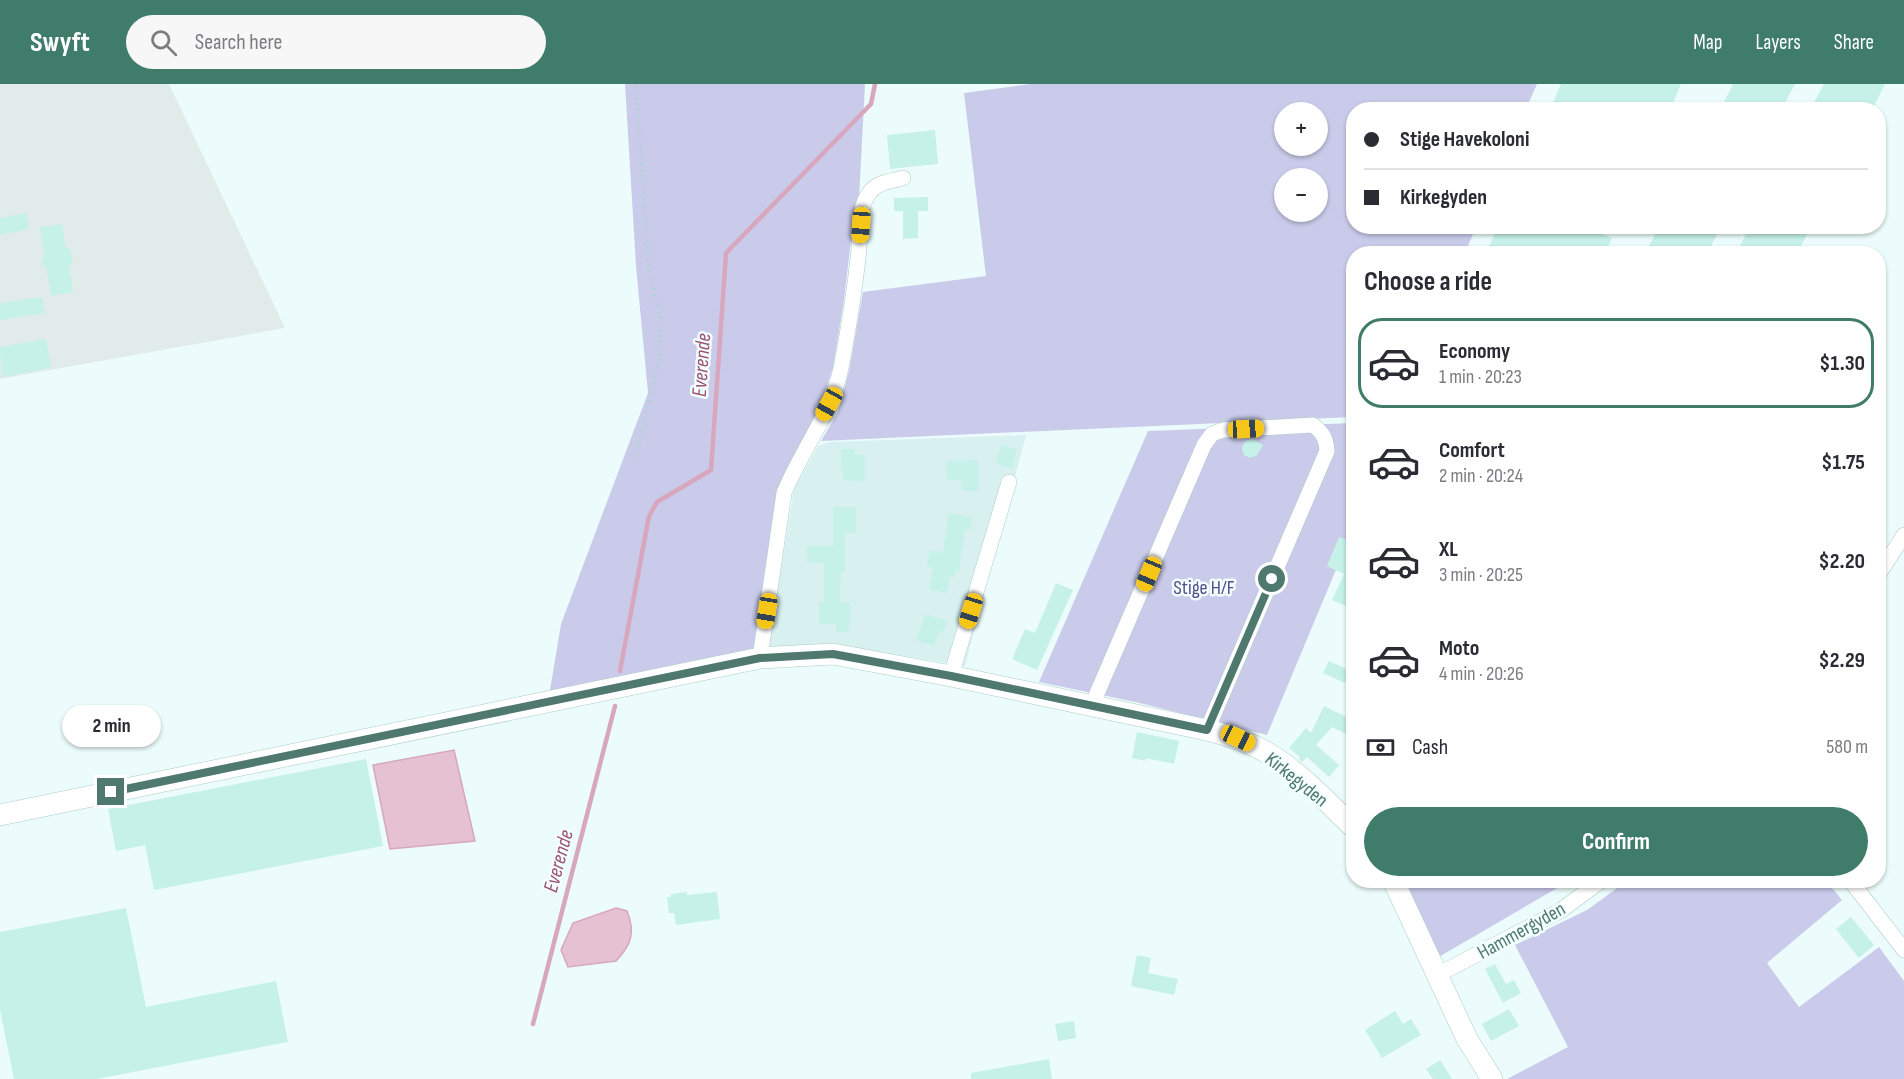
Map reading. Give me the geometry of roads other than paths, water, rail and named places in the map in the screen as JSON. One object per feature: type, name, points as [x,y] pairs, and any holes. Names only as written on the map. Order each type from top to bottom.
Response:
[{"type":"street","points":[[760,658],[784,493],[792,473],[829,404],[840,370],[858,258],[862,208],[870,191],[880,184],[903,178]]},
{"type":"street","points":[[1092,705],[1204,445],[1212,434],[1223,430],[1313,425],[1322,432],[1326,439],[1327,451],[1207,730]]},
{"type":"street","points":[[951,676],[1010,483]]},
{"type":"street","points":[[1886,563],[1904,535]]},
{"type":"street","name":"Kirkegyden","points":[[0,814],[760,658],[833,654],[1092,705],[1238,738],[1265,751],[1346,821]]},
{"type":"street","points":[[1397,888],[1467,1039],[1492,1079]]},
{"type":"street","name":"Hammergyden","points":[[1437,975],[1560,911],[1591,888]]},
{"type":"street","points":[[1856,888],[1904,950]]},
{"type":"waterway","name":"Everende","points":[[620,671],[649,516],[657,502],[711,470],[726,253],[871,104],[875,84]]},
{"type":"waterway","name":"Everende","points":[[533,1024],[615,706]]},
{"type":"park label","name":"Stige H/F","points":[[1204,587]]}]
